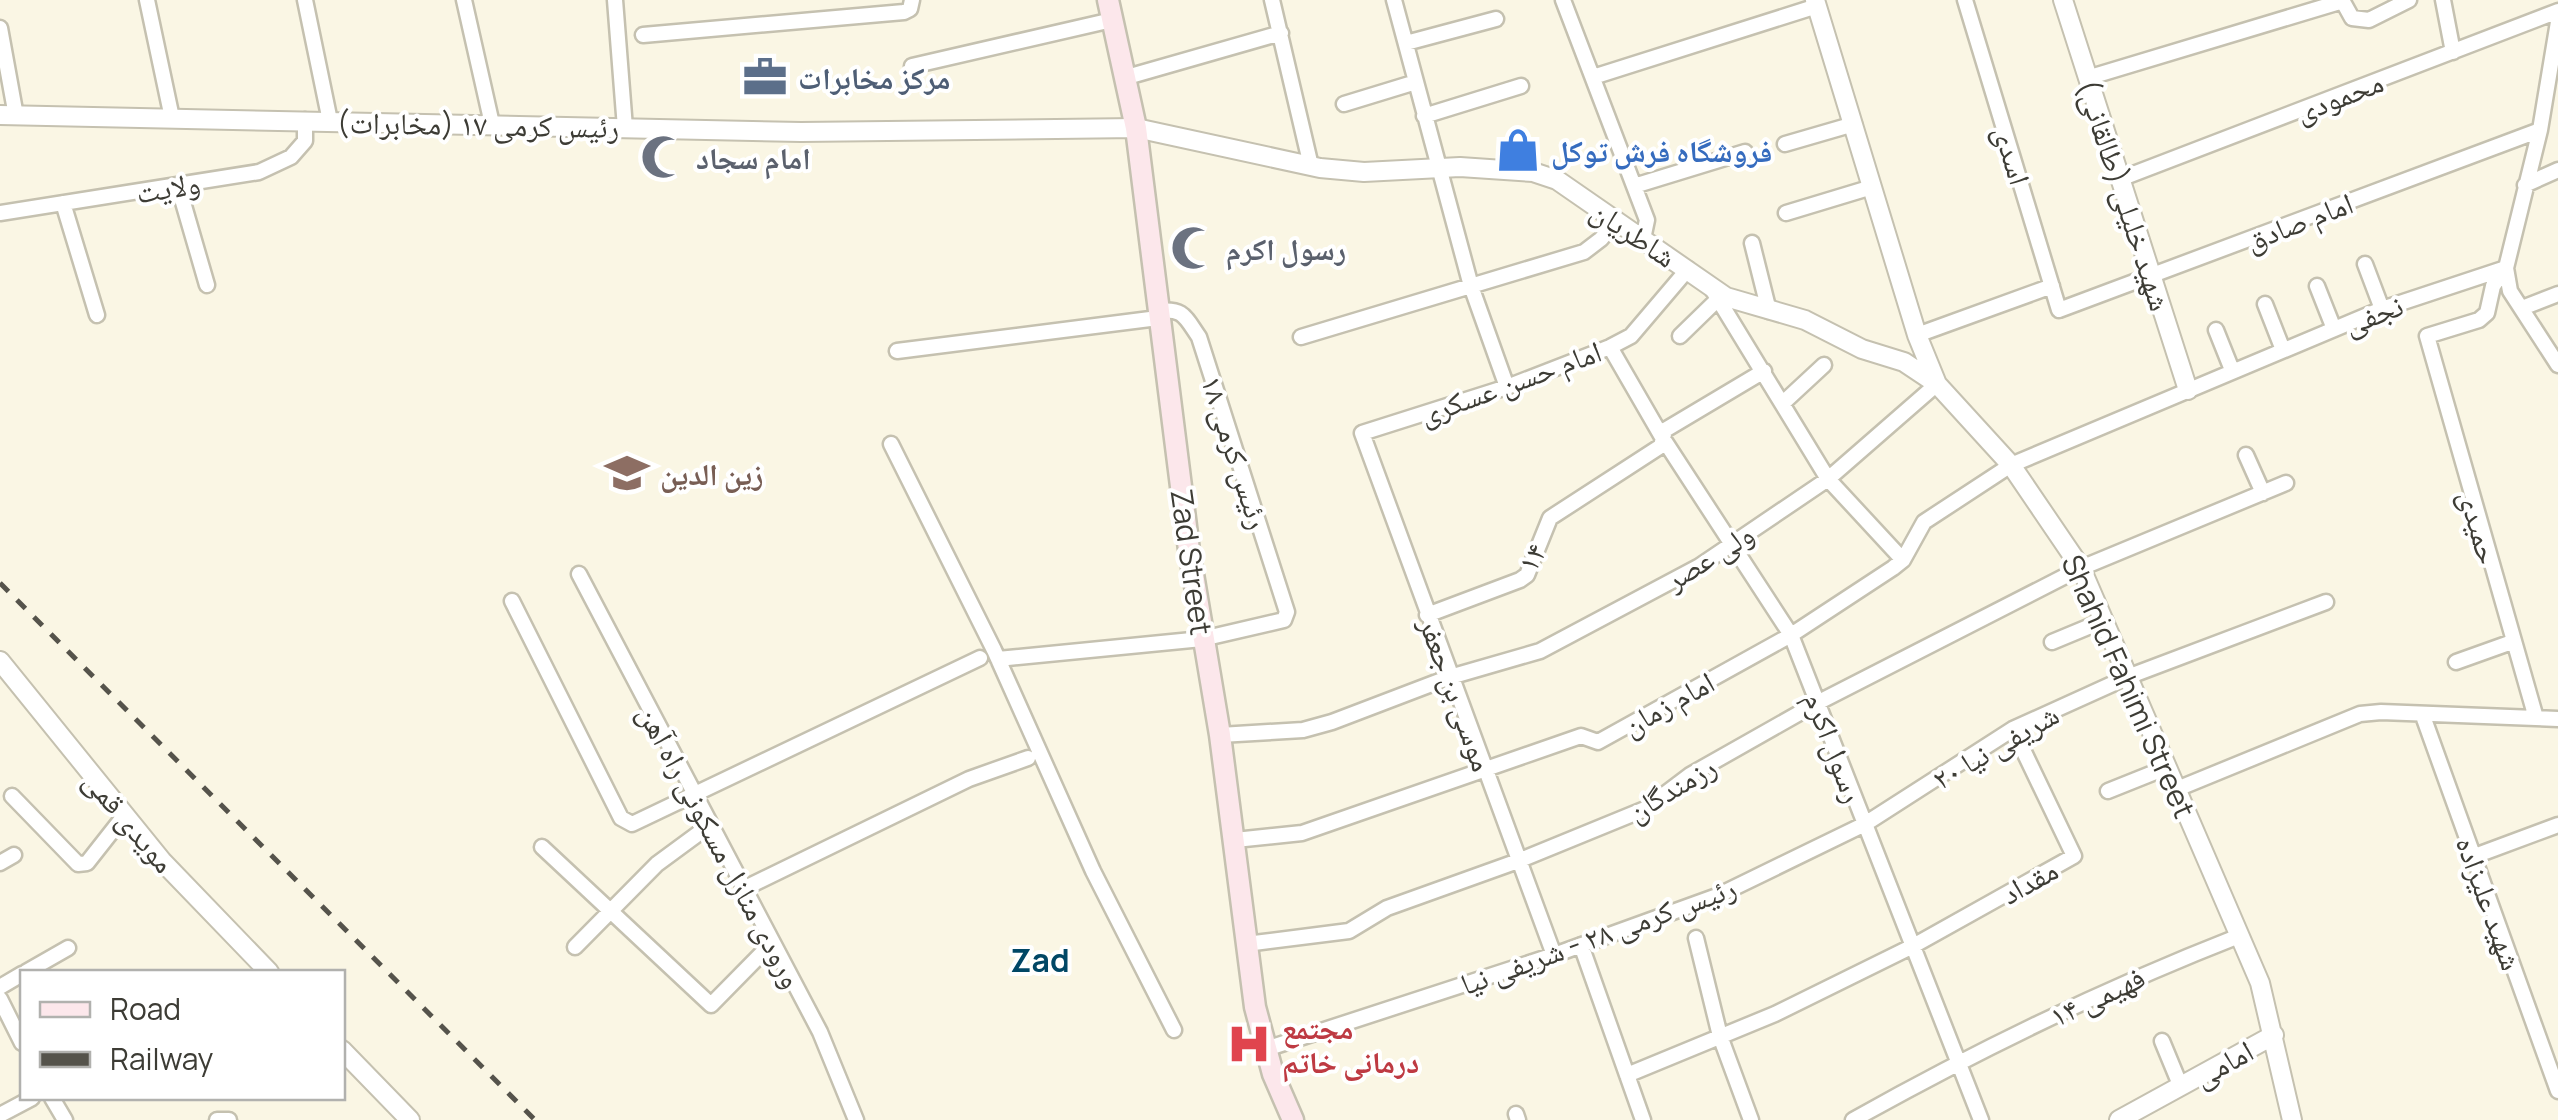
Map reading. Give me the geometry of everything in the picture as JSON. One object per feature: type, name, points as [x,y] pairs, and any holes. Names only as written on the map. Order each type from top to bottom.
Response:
[{"type":"main road","name":"Zad Street","points":[[1110,10],[1136,128],[1158,315],[1202,639],[1235,840],[1255,1007],[1273,1074],[1292,1120]]},
{"type":"street","points":[[147,0],[172,118]]},
{"type":"street","points":[[306,0],[330,121]]},
{"type":"street","points":[[464,0],[492,124]]},
{"type":"street","points":[[616,0],[625,128]]},
{"type":"street","points":[[643,35],[904,12],[910,9],[912,0]]},
{"type":"street","points":[[1272,0],[1311,166]]},
{"type":"street","points":[[1394,0],[1471,286],[1507,386]]},
{"type":"street","points":[[1563,0],[1647,220],[1643,239]]},
{"type":"street","name":"اسدی","points":[[1965,0],[2059,310]]},
{"type":"street","name":"شهید خلیلی (طالقانی)","points":[[2063,0],[2188,390]]},
{"type":"street","points":[[2087,78],[2343,0],[2352,18],[2368,20],[2409,0]]},
{"type":"street","points":[[2443,0],[2454,52]]},
{"type":"street","points":[[1594,77],[1816,3]]},
{"type":"street","name":"Shahid Fahimi Street","points":[[1816,3],[1917,335],[1937,384],[2012,465],[2082,568],[2260,983],[2292,1120]]},
{"type":"street","points":[[912,66],[1110,10]]},
{"type":"street","name":"محمودی","points":[[2120,179],[2558,11]]},
{"type":"street","points":[[1406,43],[1496,19]]},
{"type":"street","points":[[2558,22],[2540,130],[2506,268],[2510,292],[2558,365]]},
{"type":"street","points":[[0,28],[8,116]]},
{"type":"street","points":[[1127,77],[1282,33]]},
{"type":"street","points":[[1344,104],[1416,82]]},
{"type":"street","points":[[1424,116],[1521,86]]},
{"type":"street","name":"رئیس کرمی ۱۷ (مخابرات)","points":[[8,116],[801,132],[1136,128],[1311,166]]},
{"type":"street","name":"ولایت","points":[[0,213],[260,172],[291,157],[305,140],[304,120]]},
{"type":"street","points":[[1785,144],[1854,124]]},
{"type":"street","name":"امام صادق","points":[[2059,310],[2540,130]]},
{"type":"street","points":[[1634,186],[1745,152]]},
{"type":"street","name":"شاطریان","points":[[1311,166],[1364,172],[1438,168],[1533,172],[1557,180],[1688,269],[1714,294],[1805,320],[1862,349],[1904,362],[1937,384]]},
{"type":"street","points":[[2525,185],[2558,170]]},
{"type":"street","points":[[178,185],[207,286]]},
{"type":"street","points":[[1786,213],[1872,187]]},
{"type":"street","points":[[64,203],[98,315]]},
{"type":"street","points":[[1302,337],[1584,252],[1602,239],[1616,220]]},
{"type":"street","points":[[1752,243],[1769,312]]},
{"type":"street","points":[[2365,264],[2382,309]]},
{"type":"street","name":"نجفی","points":[[1903,560],[1924,522],[2012,465],[2382,309],[2506,268]]},
{"type":"street","name":"حمیدی","points":[[2506,268],[2494,286],[2487,313],[2480,320],[2427,336],[2536,718]]},
{"type":"street","name":"امام حسن عسکری","points":[[1362,433],[1507,386],[1610,347],[1631,336],[1688,269]]},
{"type":"street","points":[[1917,335],[2052,286]]},
{"type":"street","points":[[2317,286],[2334,329]]},
{"type":"street","points":[[1680,336],[1714,294],[1828,479],[1903,560]]},
{"type":"street","points":[[2522,308],[2558,294]]},
{"type":"street","points":[[2265,304],[2283,350]]},
{"type":"street","name":"رئیس کرمی ۱۸","points":[[1158,315],[1174,309],[1183,314],[1199,337],[1286,612],[1284,620],[1202,639]]},
{"type":"street","points":[[897,351],[1158,315]]},
{"type":"street","points":[[2216,330],[2232,370]]},
{"type":"street","name":"رسول اکرم","points":[[1610,347],[1662,436],[1791,635],[1981,1120]]},
{"type":"street","points":[[1783,403],[1824,366]]},
{"type":"street","points":[[1662,436],[1665,430],[1764,371]]},
{"type":"street","name":"ولی عصر","points":[[1220,735],[1302,730],[1450,677],[1540,651],[1732,544],[1828,479],[1937,384]]},
{"type":"street","name":"موسی بن جعفر","points":[[1362,433],[1554,955]]},
{"type":"street","name":"۱۴","points":[[1428,616],[1527,576],[1550,518],[1662,446],[1662,436]]},
{"type":"street","points":[[891,444],[998,659],[1093,871],[1174,1030]]},
{"type":"street","points":[[2246,456],[2263,493]]},
{"type":"street","name":"رزمندگان","points":[[1246,944],[1349,931],[1387,908],[1645,810],[1690,774],[1818,702],[2082,568],[2286,484]]},
{"type":"street","name":"امام زمان","points":[[1235,840],[1302,833],[1581,736],[1598,742],[1791,635],[1903,560]]},
{"type":"street","name":"ورودی منازل مسکونی راه آهن","points":[[579,574],[820,1032],[856,1120]]},
{"type":"street","points":[[512,601],[621,818],[632,824],[980,658]]},
{"type":"street","name":"۲۰ شریفی نیا","points":[[1866,824],[2013,729],[2130,676],[2326,602]]},
{"type":"street","points":[[2052,642],[2105,620]]},
{"type":"street","points":[[998,659],[1202,639]]},
{"type":"street","points":[[2456,662],[2512,642]]},
{"type":"street","name":"مویدی قمی","points":[[0,661],[162,861],[267,970]]},
{"type":"street","points":[[2177,788],[2360,714],[2558,719]]},
{"type":"street","name":"شهید علیزاده","points":[[2423,716],[2558,1091]]},
{"type":"street","name":"مقداد","points":[[1914,946],[2074,856],[2013,729]]},
{"type":"street","points":[[746,888],[969,780],[1028,758]]},
{"type":"street","points":[[2108,791],[2168,766]]},
{"type":"street","points":[[12,796],[78,864],[88,863],[124,816]]},
{"type":"street","name":"رئیس کرمی ۲۸ - شریفی نیا","points":[[1266,1049],[1581,946],[1717,896],[1866,824]]},
{"type":"street","points":[[575,947],[657,864],[710,825]]},
{"type":"street","points":[[2472,857],[2558,825]]},
{"type":"street","points":[[542,847],[711,1005],[772,943]]},
{"type":"street","points":[[0,863],[14,854]]},
{"type":"street","name":"فهیمی ۱۴","points":[[1854,1120],[1957,1061],[2146,972],[2240,936]]},
{"type":"street","points":[[1696,938],[1720,1036],[1751,1120]]},
{"type":"street","points":[[1581,946],[1643,1120]]},
{"type":"street","points":[[1627,1075],[1775,1014],[1914,946]]},
{"type":"street","points":[[29,970],[68,948]]},
{"type":"street","points":[[0,999],[20,1039]]},
{"type":"street","name":"امامی","points":[[2128,1118],[2274,1035]]},
{"type":"street","points":[[2162,1040],[2181,1087]]},
{"type":"street","points":[[345,1053],[410,1120]]},
{"type":"street","points":[[0,1115],[28,1100]]},
{"type":"railway","points":[[0,583],[535,1120]]},
{"type":"place","name":"مرکز مخابرات","points":[[765,77]]},
{"type":"place","name":"فروشگاه فرش توکل","points":[[1518,150]]},
{"type":"place","name":"امام سجاد","points":[[663,157]]},
{"type":"place","name":"رسول اکرم","points":[[1193,248]]},
{"type":"place","name":"زین الدین","points":[[627,473]]},
{"type":"place","name":"مجتمع درمانی خاتم","points":[[1249,1044]]},
{"type":"district","name":"Zad","points":[[1040,960]]}]
